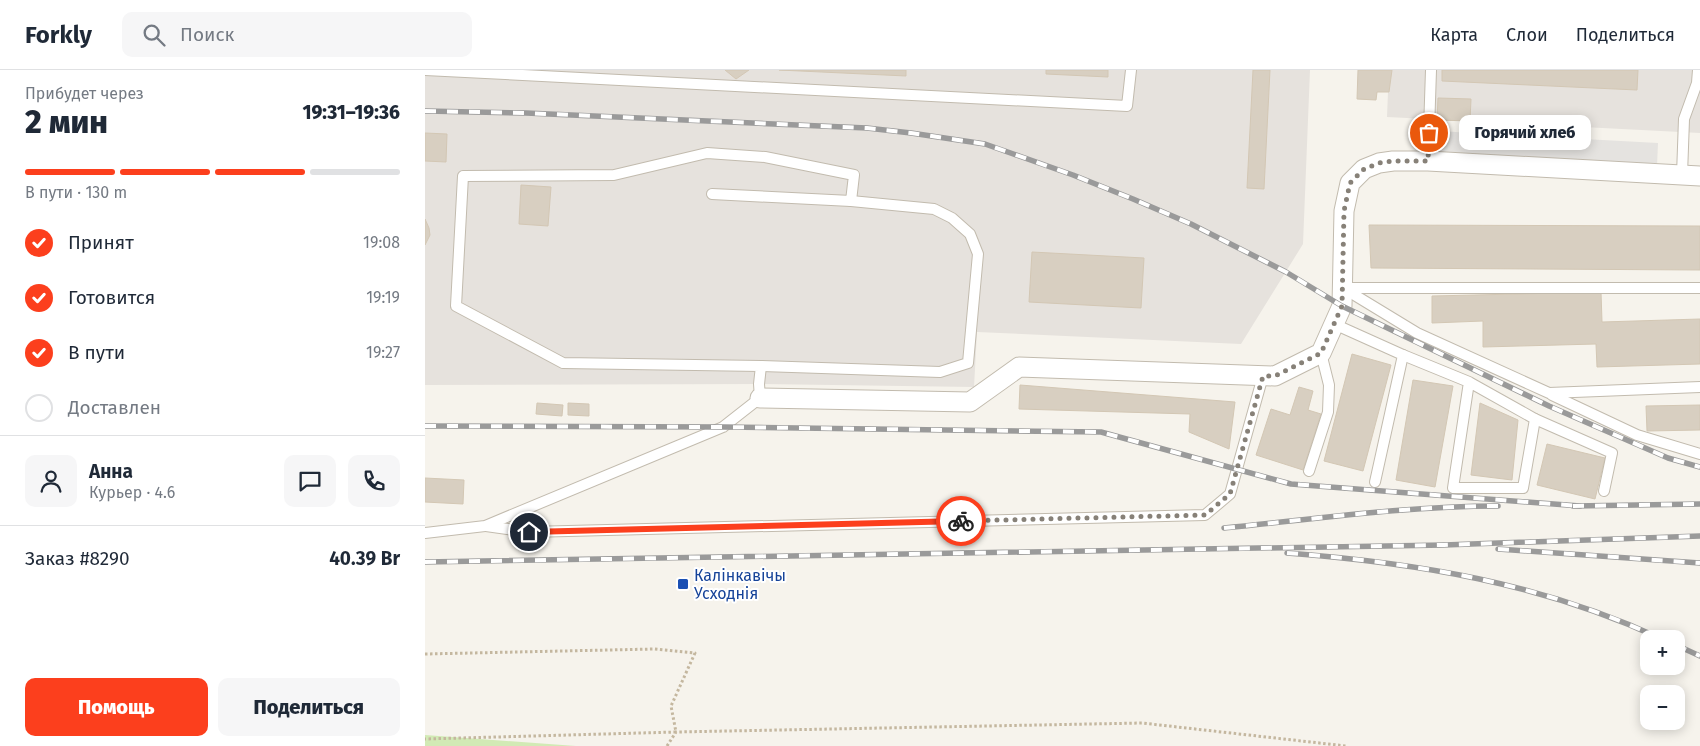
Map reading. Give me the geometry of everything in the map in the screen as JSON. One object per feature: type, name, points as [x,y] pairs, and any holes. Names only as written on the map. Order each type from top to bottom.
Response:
[{"type":"street","points":[[760,398],[970,402],[1019,367],[1275,376],[1321,353],[1342,306],[1344,211],[1350,183],[1364,169],[1379,163],[1393,161],[1428,161],[1691,175]]},
{"type":"lane","points":[[425,70],[1127,106],[1131,70]]},
{"type":"lane","points":[[1428,161],[1431,70]]},
{"type":"lane","points":[[1691,175],[1684,119],[1697,83],[1698,70]]},
{"type":"lane","points":[[712,194],[851,201],[934,209],[952,218],[970,234],[978,254],[968,363],[941,372],[761,366],[563,363],[457,306],[463,176],[614,175],[707,153],[765,158],[854,175],[851,201]]},
{"type":"lane","points":[[1343,288],[1700,288]]},
{"type":"lane","points":[[1343,288],[1417,333],[1637,435],[1700,454]]},
{"type":"lane","points":[[1334,324],[1469,382],[1535,419],[1612,453],[1604,491]]},
{"type":"lane","points":[[1309,472],[1328,412],[1329,385],[1321,353]]},
{"type":"lane","points":[[1375,482],[1403,355]]},
{"type":"lane","points":[[485,526],[723,427],[760,398],[761,366]]},
{"type":"lane","points":[[425,533],[485,526],[529,532],[1205,515],[1230,494],[1263,376]]},
{"type":"lane","points":[[1469,382],[1453,488],[1523,488],[1535,419]]},
{"type":"lane","points":[[1549,393],[1700,387]]},
{"type":"path","points":[[425,654],[654,649],[695,653],[671,706],[676,732],[667,746]]},
{"type":"path","points":[[425,739],[1142,723],[1346,746]]},
{"type":"shaded area","points":[[425,70],[1310,70],[1303,244],[1241,344],[977,332],[974,387],[759,384],[425,385]]},
{"type":"shaded area","points":[[1358,70],[1700,70],[1700,133],[1387,117],[1388,92],[1377,92],[1376,100],[1357,99]]},
{"type":"shaded area","points":[[1437,131],[1658,143],[1657,166],[1436,154]]},
{"type":"green space","points":[[425,735],[576,746],[425,746]]},
{"type":"building","points":[[725,70],[749,70],[736,79]]},
{"type":"building","points":[[779,70],[906,70],[906,76]]},
{"type":"building","points":[[1046,70],[1108,70],[1108,77],[1046,74]]},
{"type":"building","points":[[1253,70],[1270,70],[1264,189],[1247,188]]},
{"type":"building","points":[[1358,70],[1392,70],[1389,92],[1377,92],[1376,100],[1357,99]]},
{"type":"building","points":[[1442,70],[1638,70],[1637,90],[1442,81]]},
{"type":"building","points":[[1438,98],[1471,99],[1470,121],[1437,120]]},
{"type":"building","points":[[425,133],[447,134],[446,162],[425,161]]},
{"type":"building","points":[[521,185],[551,187],[548,226],[519,224]]},
{"type":"building","points":[[425,219],[430,235],[425,245]]},
{"type":"building","points":[[1369,225],[1700,226],[1700,270],[1371,268]]},
{"type":"building","points":[[1032,252],[1144,258],[1141,308],[1029,302]]},
{"type":"building","points":[[1601,292],[1602,322],[1700,319],[1700,364],[1597,367],[1596,344],[1483,347],[1483,321],[1432,323],[1432,296]]},
{"type":"building","points":[[1352,354],[1391,365],[1363,471],[1324,461]]},
{"type":"building","points":[[1413,380],[1453,386],[1435,487],[1396,480]]},
{"type":"building","points":[[1020,385],[1235,402],[1229,449],[1189,432],[1190,414],[1019,409]]},
{"type":"building","points":[[1299,387],[1313,391],[1308,410],[1321,414],[1303,470],[1256,455],[1271,409],[1290,415]]},
{"type":"building","points":[[537,403],[563,405],[562,416],[536,414]]},
{"type":"building","points":[[568,403],[589,404],[589,416],[568,415]]},
{"type":"building","points":[[1480,403],[1518,420],[1512,480],[1471,475]]},
{"type":"building","points":[[1700,405],[1700,430],[1647,431],[1646,406]]},
{"type":"building","points":[[1547,444],[1605,458],[1595,499],[1537,485]]},
{"type":"building","points":[[425,478],[464,480],[463,504],[425,502]]},
{"type":"railway","points":[[425,111],[526,113],[867,128],[985,144],[1073,175],[1191,224],[1286,272],[1342,306],[1549,406],[1668,458],[1700,467]]},
{"type":"railway","points":[[425,426],[723,427],[1101,432],[1291,484],[1580,506]]},
{"type":"railway","points":[[1573,506],[1700,504]]},
{"type":"railway","points":[[1224,528],[1429,508],[1498,506]]},
{"type":"railway","points":[[425,562],[1444,545],[1700,536]]},
{"type":"railway","points":[[1498,549],[1700,563]]},
{"type":"railway","points":[[1287,553],[1384,563],[1478,579],[1571,603],[1641,630]]},
{"type":"railway","points":[[1685,649],[1700,656]]},
{"type":"way so far","points":[[961,521],[1205,515],[1230,494],[1263,376],[1275,376],[1321,353],[1342,306],[1344,211],[1350,183],[1364,169],[1379,163],[1428,161],[1429,133]]},
{"type":"place","name":"Горячий хлеб","points":[[1429,133]]},
{"type":"place","name":"Калінкавічы Усходнія","points":[[683,584]]},
{"type":"route","points":[[529,532],[961,521]]}]
